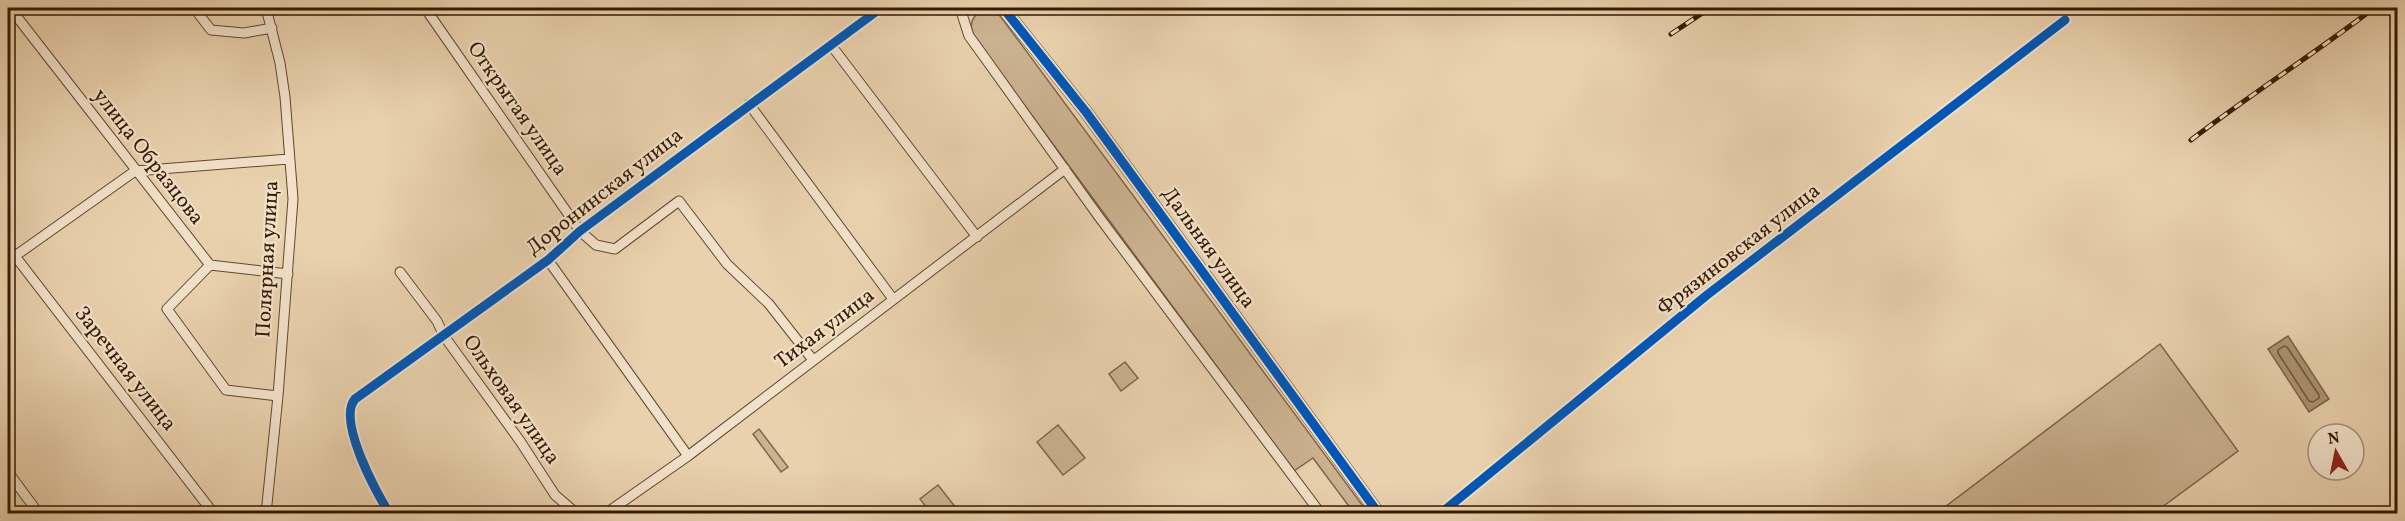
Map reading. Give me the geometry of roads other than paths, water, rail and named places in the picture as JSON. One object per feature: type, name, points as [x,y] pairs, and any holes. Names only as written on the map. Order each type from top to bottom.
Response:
[{"type":"street","name":"улица Образцова","points":[[10,8],[210,266]]},
{"type":"street","points":[[194,8],[211,30],[244,33],[272,28]]},
{"type":"street","name":"Полярная улица","points":[[266,8],[285,97],[293,199],[278,396],[266,513]]},
{"type":"street","name":"Открытая улица","points":[[425,8],[580,231]]},
{"type":"street","name":"Доронинская улица","points":[[390,513],[359,452],[351,420],[351,405],[362,392],[548,260],[580,231],[881,8]]},
{"type":"street","points":[[960,8],[969,36],[976,47],[1321,513]]},
{"type":"street","name":"Дальняя улица","points":[[1003,8],[1086,112],[1379,513]]},
{"type":"street","name":"Фрязиновская улица","points":[[1440,513],[1707,295],[2065,20]]},
{"type":"street","points":[[831,45],[977,237]]},
{"type":"street","points":[[749,105],[893,299]]},
{"type":"street","points":[[11,259],[135,171],[289,159]]},
{"type":"street","name":"Тихая улица","points":[[605,513],[688,456],[1065,169]]},
{"type":"street","points":[[580,231],[596,245],[615,249],[679,201],[727,264],[769,304],[813,360]]},
{"type":"street","name":"Заречная улица","points":[[8,247],[11,259],[214,513]]},
{"type":"street","points":[[548,260],[688,456]]},
{"type":"street","points":[[278,396],[226,390],[167,309],[210,266],[288,274]]},
{"type":"street","name":"Ольховая улица","points":[[400,272],[437,321],[444,336],[520,441],[555,495],[577,513]]},
{"type":"street","points":[[8,472],[39,513]]},
{"type":"water","points":[[2288,336],[2329,399],[2309,412],[2268,349]]},
{"type":"railway","points":[[1671,34],[1710,8]]},
{"type":"railway","points":[[2191,140],[2374,8]]}]
